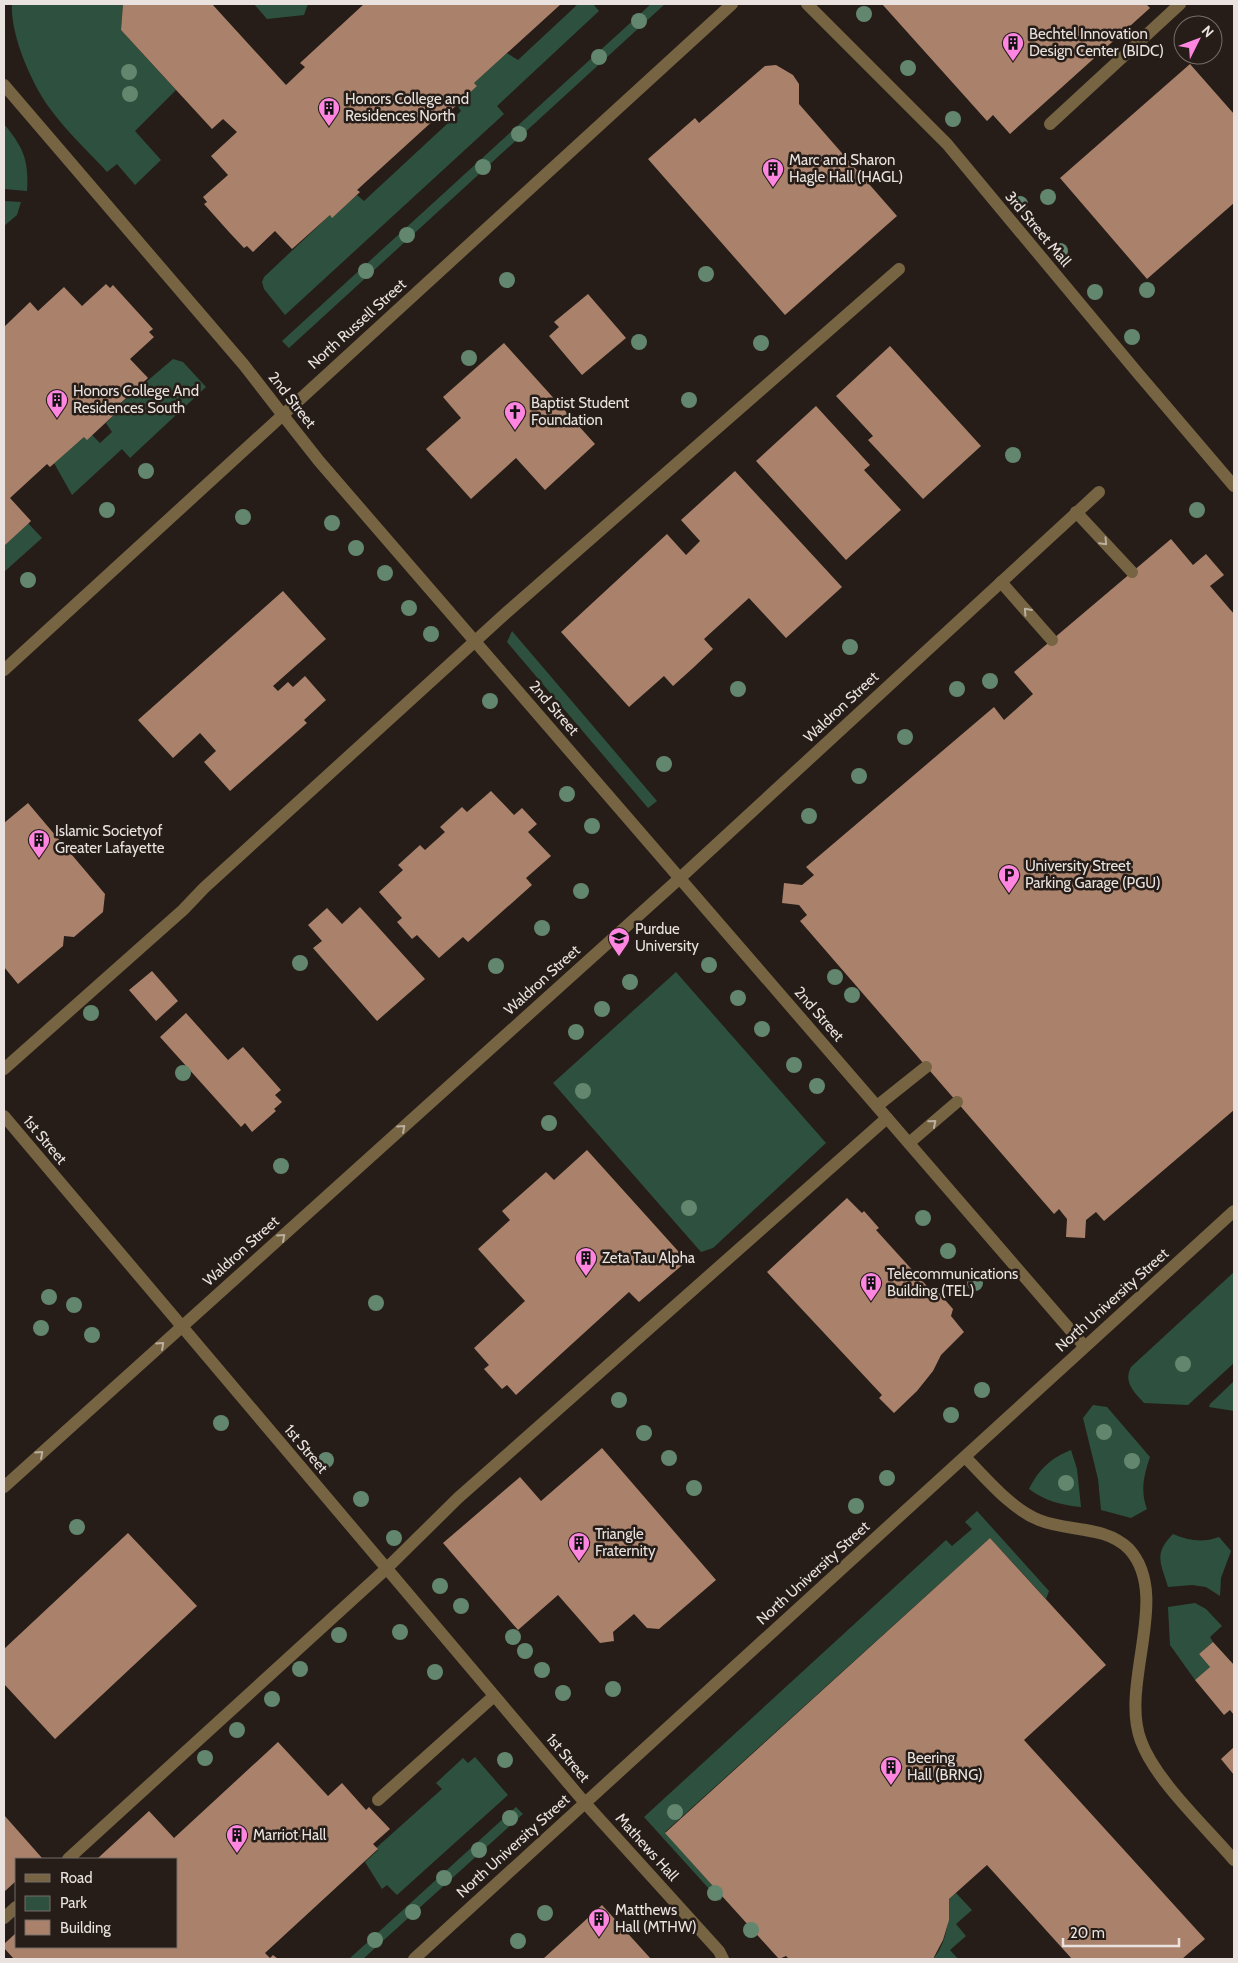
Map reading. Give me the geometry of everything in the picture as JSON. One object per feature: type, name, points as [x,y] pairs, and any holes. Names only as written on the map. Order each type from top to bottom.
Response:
[{"type":"street","name":"North Russell Street","points":[[4,670],[732,4]]},
{"type":"street","name":"3rd Street Mall","points":[[807,4],[947,144],[1234,486]]},
{"type":"street","points":[[1050,124],[1180,4]]},
{"type":"street","name":"2nd Street","points":[[4,85],[244,365],[319,461],[1085,1347]]},
{"type":"street","points":[[4,1068],[183,910],[211,881],[475,641],[899,269]]},
{"type":"street","name":"Waldron Street","points":[[4,1487],[680,878],[1099,492]]},
{"type":"street","points":[[1076,512],[1132,572]]},
{"type":"street","points":[[1001,582],[1052,640]]},
{"type":"street","points":[[877,1106],[926,1066]]},
{"type":"street","points":[[909,1144],[957,1102]]},
{"type":"street","name":"1st Street","points":[[4,1116],[585,1803]]},
{"type":"street","points":[[69,1858],[386,1569],[458,1498],[887,1118]]},
{"type":"street","name":"North University Street","points":[[414,1959],[1234,1211]]},
{"type":"street","points":[[965,1457],[1013,1504],[1040,1521],[1109,1536],[1128,1549],[1141,1572],[1146,1598],[1134,1708],[1141,1741],[1154,1769],[1234,1860]]},
{"type":"street","points":[[378,1800],[494,1696]]},
{"type":"street","name":"Mathews Hall","points":[[585,1803],[719,1951],[723,1959]]},
{"type":"street","points":[[4,1918],[15,1908]]},
{"type":"green space","points":[[12,4],[123,4],[121,30],[176,90],[135,131],[161,160],[135,185],[117,164],[107,172],[69,132],[41,96],[18,43],[12,16]]},
{"type":"green space","points":[[254,4],[308,4],[304,15],[267,19]]},
{"type":"green space","points":[[578,4],[593,4],[599,11],[497,106],[504,114],[285,315],[264,289],[262,282],[264,277],[330,215],[332,217],[357,195],[364,201],[461,111],[457,105],[477,86],[474,83],[507,53],[518,60]]},
{"type":"green space","points":[[651,4],[665,4],[289,348],[282,341]]},
{"type":"green space","points":[[4,124],[24,155],[27,171],[27,191],[4,189]]},
{"type":"green space","points":[[4,201],[21,202],[17,215],[4,226]]},
{"type":"green space","points":[[173,359],[183,362],[206,387],[130,458],[122,449],[72,495],[54,463],[84,437],[92,435],[100,443],[112,432],[106,423],[115,414],[112,411]]},
{"type":"green space","points":[[28,523],[42,538],[4,572],[4,546]]},
{"type":"green space","points":[[512,631],[657,801],[648,808],[507,642]]},
{"type":"green space","points":[[676,972],[826,1143],[713,1248],[701,1252],[553,1083]]},
{"type":"green space","points":[[1234,1272],[1234,1363],[1188,1405],[1144,1403],[1133,1391],[1129,1382],[1128,1377],[1131,1367]]},
{"type":"green space","points":[[1234,1381],[1234,1411],[1209,1407],[1210,1404]]},
{"type":"green space","points":[[1093,1405],[1107,1407],[1150,1457],[1144,1483],[1147,1509],[1131,1518],[1101,1510],[1098,1479],[1083,1418]]},
{"type":"green space","points":[[1071,1450],[1077,1469],[1081,1507],[1054,1502],[1041,1497],[1029,1489],[1046,1465]]},
{"type":"green space","points":[[977,1511],[1049,1591],[1046,1599],[990,1538],[665,1832],[723,1897],[720,1901],[644,1817],[946,1540],[952,1546],[972,1529],[965,1522]]},
{"type":"green space","points":[[1173,1534],[1196,1540],[1219,1537],[1231,1551],[1221,1578],[1220,1596],[1206,1587],[1192,1585],[1168,1587],[1160,1559],[1163,1547]]},
{"type":"green space","points":[[1195,1603],[1206,1609],[1222,1626],[1210,1637],[1213,1642],[1199,1654],[1210,1667],[1195,1680],[1170,1645],[1168,1607]]},
{"type":"green space","points":[[475,1757],[508,1795],[397,1895],[387,1885],[382,1889],[365,1862],[378,1850],[376,1848],[442,1789],[436,1783],[463,1758],[468,1763]]},
{"type":"green space","points":[[516,1807],[523,1814],[363,1959],[349,1959]]},
{"type":"green space","points":[[956,1893],[972,1910],[956,1924],[966,1936],[950,1950],[958,1959],[933,1959],[944,1939],[948,1923],[949,1899]]},
{"type":"building","name":"Honors College and Residences North","points":[[123,4],[212,4],[286,85],[305,67],[300,63],[364,4],[561,4],[474,83],[477,86],[457,105],[450,111],[447,108],[357,190],[360,192],[332,218],[330,215],[292,249],[275,231],[253,252],[247,246],[244,248],[229,232],[204,204],[207,202],[203,197],[228,175],[211,156],[237,132],[223,119],[212,129],[121,30]]},
{"type":"building","name":"Bechtel Innovation Design Center (BIDC)","points":[[882,4],[1146,4],[1150,8],[1010,134],[993,115],[987,121]]},
{"type":"building","name":"Marc and Sharon Hagle Hall (HAGL)","points":[[776,65],[793,75],[799,84],[799,104],[897,216],[785,315],[648,159],[695,118],[699,123],[765,66]]},
{"type":"building","points":[[1189,65],[1234,114],[1234,203],[1147,279],[1060,178]]},
{"type":"building","name":"Honors College And Residences South","points":[[106,284],[110,288],[113,285],[153,329],[149,332],[154,337],[130,359],[148,378],[112,411],[115,414],[87,440],[84,437],[50,467],[47,464],[10,498],[31,521],[4,546],[4,327],[30,302],[38,311],[64,287],[82,306]]},
{"type":"building","points":[[588,294],[626,338],[582,375],[549,336],[559,327],[554,322]]},
{"type":"building","name":"Baptist Student Foundation","points":[[504,343],[595,444],[545,490],[516,458],[471,499],[426,449],[461,418],[443,397]]},
{"type":"building","points":[[890,346],[981,446],[923,499],[868,440],[873,436],[836,396]]},
{"type":"building","points":[[816,406],[870,465],[864,470],[901,510],[846,560],[756,461]]},
{"type":"building","points":[[735,471],[842,587],[786,638],[749,598],[704,639],[713,649],[693,668],[673,686],[664,676],[629,707],[561,632],[667,534],[686,555],[700,541],[681,520]]},
{"type":"building","name":"University Street Parking Garage (PGU)","points":[[1171,539],[1193,565],[1206,554],[1224,575],[1210,586],[1234,614],[1234,1110],[1104,1221],[1096,1212],[1086,1220],[1085,1238],[1066,1237],[1067,1219],[1059,1209],[1054,1214],[800,921],[807,915],[799,905],[782,903],[784,883],[802,885],[814,875],[806,867],[994,707],[1004,720],[1033,694],[1014,672]]},
{"type":"building","points":[[283,591],[326,639],[273,686],[278,691],[288,682],[293,687],[305,676],[326,700],[304,720],[307,723],[230,791],[204,762],[216,751],[200,733],[173,758],[138,720]]},
{"type":"building","points":[[491,791],[514,815],[522,808],[537,824],[528,832],[551,856],[526,878],[532,885],[468,942],[463,937],[439,958],[417,935],[412,939],[397,922],[402,918],[379,892],[403,870],[398,865],[420,845],[425,850],[445,832],[440,827],[462,807],[467,812]]},
{"type":"building","name":"Islamic Societyof Greater Lafayette","points":[[28,803],[105,894],[103,912],[74,937],[64,936],[63,946],[18,984],[4,967],[4,823]]},
{"type":"building","points":[[360,907],[425,979],[377,1021],[313,948],[322,941],[308,925],[327,908],[342,924]]},
{"type":"building","points":[[152,971],[178,1001],[156,1021],[129,990]]},
{"type":"building","points":[[186,1013],[228,1060],[243,1047],[281,1090],[275,1095],[282,1102],[274,1109],[276,1111],[252,1132],[245,1123],[241,1127],[160,1037]]},
{"type":"building","name":"Zeta Tau Alpha","points":[[587,1150],[687,1261],[639,1302],[629,1292],[516,1395],[507,1385],[502,1389],[484,1369],[489,1365],[474,1348],[525,1301],[478,1249],[510,1220],[502,1211],[546,1172],[554,1180]]},
{"type":"building","name":"Telecommunications Building (TEL)","points":[[847,1198],[862,1213],[864,1211],[879,1228],[876,1230],[935,1295],[939,1293],[953,1309],[951,1316],[964,1332],[941,1355],[933,1371],[917,1391],[894,1413],[879,1398],[882,1395],[767,1272]]},
{"type":"building","name":"Triangle Fraternity","points":[[602,1448],[716,1580],[659,1629],[647,1628],[634,1614],[613,1632],[614,1641],[600,1643],[558,1595],[518,1630],[443,1543],[520,1477],[541,1501]]},
{"type":"building","points":[[128,1533],[197,1606],[55,1739],[4,1684],[4,1649]]},
{"type":"building","name":"Beering Hall (BRNG)","points":[[990,1538],[1106,1665],[1024,1740],[1205,1939],[1182,1959],[1072,1959],[987,1865],[949,1899],[949,1920],[943,1940],[933,1959],[789,1959],[786,1956],[779,1959],[665,1833]]},
{"type":"building","points":[[1213,1642],[1234,1665],[1234,1715],[1230,1710],[1224,1715],[1195,1680],[1210,1667],[1199,1654]]},
{"type":"building","name":"Marriot Hall","points":[[278,1742],[328,1796],[342,1783],[366,1810],[369,1807],[390,1829],[373,1844],[378,1849],[265,1953],[270,1958],[273,1955],[278,1959],[14,1959],[4,1948],[4,1944],[15,1934],[15,1948],[178,1948],[178,1858],[98,1858],[149,1811],[174,1838]]},
{"type":"building","points":[[1234,1747],[1234,1775],[1221,1759]]},
{"type":"building","points":[[4,1815],[42,1858],[15,1858],[15,1882],[4,1892]]},
{"type":"building","name":"Matthews Hall (MTHW)","points":[[602,1905],[651,1959],[543,1959]]},
{"type":"place","name":"Bechtel Innovation Design Center (BIDC)","points":[[1013,62]]},
{"type":"place","name":"Honors College and Residences North","points":[[329,127]]},
{"type":"place","name":"Marc and Sharon Hagle Hall (HAGL)","points":[[773,188]]},
{"type":"place","name":"Honors College And Residences South","points":[[57,419]]},
{"type":"place","name":"Baptist Student Foundation","points":[[515,431]]},
{"type":"place","name":"Islamic Societyof Greater Lafayette","points":[[39,859]]},
{"type":"place","name":"University Street Parking Garage (PGU)","points":[[1009,894]]},
{"type":"place","name":"Purdue University","points":[[619,957]]},
{"type":"place","name":"Zeta Tau Alpha","points":[[586,1277]]},
{"type":"place","name":"Telecommunications Building (TEL)","points":[[871,1302]]},
{"type":"place","name":"Triangle Fraternity","points":[[579,1562]]},
{"type":"place","name":"Beering Hall (BRNG)","points":[[891,1786]]},
{"type":"place","name":"Marriot Hall","points":[[237,1854]]},
{"type":"place","name":"Matthews Hall (MTHW)","points":[[599,1938]]}]
